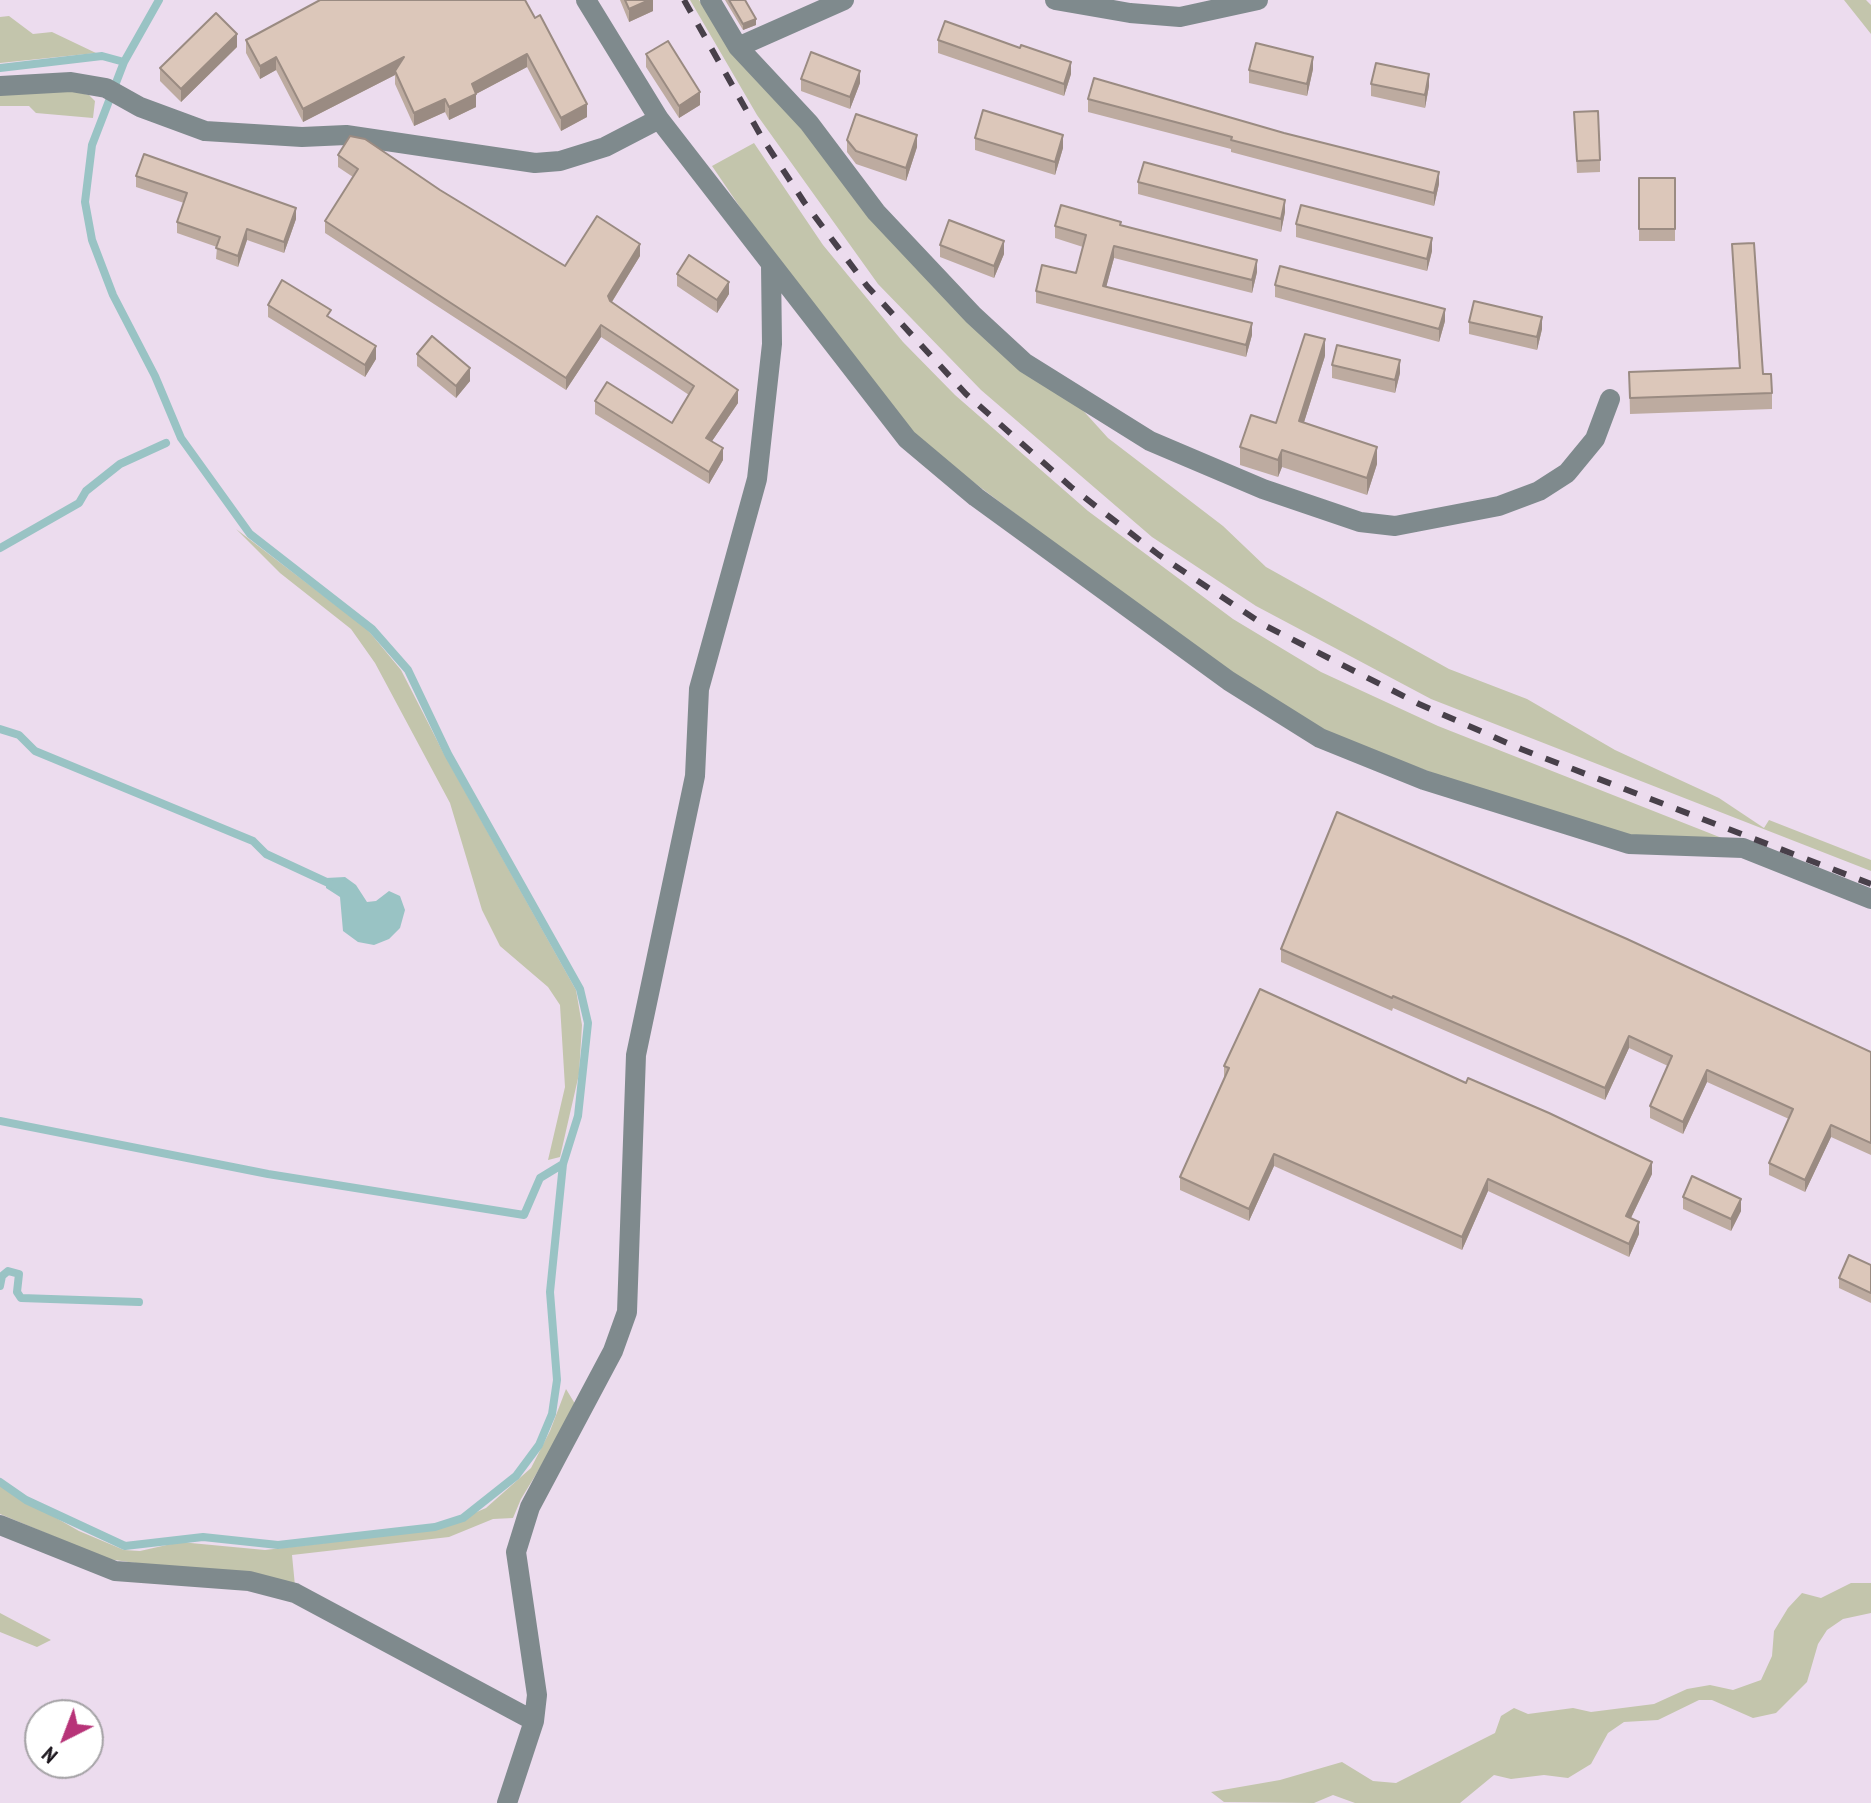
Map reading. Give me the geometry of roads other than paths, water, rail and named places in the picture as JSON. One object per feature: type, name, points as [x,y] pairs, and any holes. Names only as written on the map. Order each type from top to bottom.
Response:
[{"type":"street","points":[[586,0],[659,119],[907,439],[976,497],[1229,681],[1320,738],[1424,780],[1629,844],[1743,848],[1871,899]]},
{"type":"street","points":[[710,0],[738,47],[809,123],[876,212],[973,315],[1025,363],[1150,441],[1263,489],[1360,522],[1395,526],[1499,506],[1539,491],[1567,473],[1595,439],[1610,399]]},
{"type":"street","points":[[738,47],[844,0]]},
{"type":"street","points":[[1055,0],[1130,13],[1180,17],[1258,0]]},
{"type":"street","points":[[0,86],[71,82],[106,88],[140,107],[205,131],[302,137],[346,135],[535,163],[560,161],[605,147],[659,119]]},
{"type":"street","points":[[507,1803],[534,1721],[537,1695],[516,1552],[530,1507],[613,1351],[627,1312],[636,1055],[695,776],[699,689],[757,479],[772,344],[771,265]]},
{"type":"street","points":[[0,1525],[115,1571],[249,1581],[295,1593],[534,1721]]},
{"type":"waterway","points":[[0,1482],[26,1500],[125,1546],[203,1537],[278,1545],[435,1527],[463,1518],[516,1476],[539,1445],[552,1414],[557,1380],[550,1292],[563,1164],[578,1116],[588,1023],[580,989],[448,754],[408,670],[372,629],[250,534],[181,438],[155,376],[113,295],[92,240],[85,202],[92,145],[124,62],[159,0]]},
{"type":"waterway","points":[[0,68],[102,56],[124,62]]},
{"type":"waterway","points":[[0,548],[79,503],[86,491],[120,464],[166,443]]},
{"type":"waterway","points":[[0,729],[19,735],[35,751],[253,841],[266,854],[335,886]]},
{"type":"waterway","points":[[0,1121],[268,1174],[524,1215],[540,1178],[563,1164]]},
{"type":"waterway","points":[[0,1286],[2,1276],[8,1271],[19,1274],[17,1292],[21,1298],[139,1302]]},
{"type":"railway","points":[[684,0],[761,136],[804,202],[867,286],[966,394],[1071,487],[1159,555],[1264,625],[1419,704],[1521,749],[1871,884]]}]
